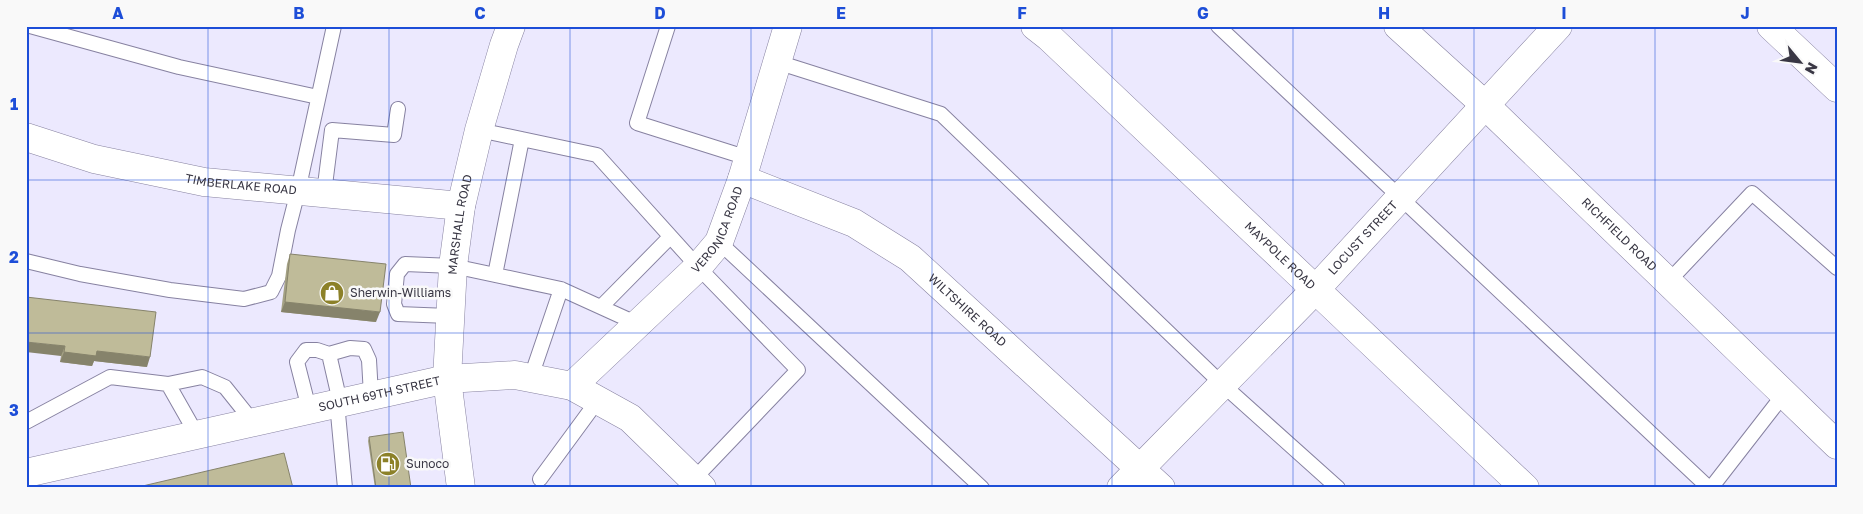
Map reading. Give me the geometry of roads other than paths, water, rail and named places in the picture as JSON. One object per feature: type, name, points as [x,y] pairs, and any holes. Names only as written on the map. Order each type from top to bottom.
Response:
[{"type":"street","name":"MARSHALL ROAD","points":[[461,488],[447,379],[453,266],[461,206],[480,130],[511,26]]},
{"type":"street","name":"VERONICA ROAD","points":[[572,386],[698,268],[719,242],[745,168],[788,26]]},
{"type":"street","name":"MAYPOLE ROAD","points":[[1035,26],[1049,37],[1525,488]]},
{"type":"street","name":"RICHFIELD ROAD","points":[[1398,26],[1485,105],[1837,445]]},
{"type":"street","name":"LOCUST STREET","points":[[1121,488],[1315,290],[1558,26]]},
{"type":"street","points":[[1771,26],[1837,88]]},
{"type":"street","name":"TIMBERLAKE ROAD","points":[[26,137],[94,159],[204,182],[461,206]]},
{"type":"street","name":"WILTSHIRE ROAD","points":[[745,168],[854,223],[910,258],[1161,488]]},
{"type":"street","name":"SOUTH 69TH STREET","points":[[26,473],[447,379],[507,375],[572,386],[630,418],[697,484]]},
{"type":"lane","points":[[30,26],[180,67],[318,97]]},
{"type":"lane","points":[[311,192],[318,97],[334,26]]},
{"type":"lane","points":[[668,26],[638,123],[745,168]]},
{"type":"lane","points":[[1218,26],[1710,488],[1784,394]]},
{"type":"lane","points":[[777,62],[941,114],[1222,384],[1338,488]]},
{"type":"lane","points":[[26,261],[80,274],[170,290],[244,299],[270,292],[279,276],[288,230],[311,192],[332,130],[394,135],[398,109]]},
{"type":"lane","points":[[480,130],[597,155],[698,268],[798,370],[697,484]]},
{"type":"lane","points":[[495,275],[522,139]]},
{"type":"lane","points":[[1668,282],[1752,193],[1837,268]]},
{"type":"lane","points":[[601,307],[670,237]]},
{"type":"lane","points":[[719,242],[982,488]]},
{"type":"lane","points":[[449,316],[398,314],[394,304],[397,274],[405,264],[453,266],[561,290],[638,324]]},
{"type":"lane","points":[[531,378],[561,290]]},
{"type":"lane","points":[[309,409],[297,362],[306,350],[316,350],[329,354],[350,348],[364,349],[369,360],[371,395]]},
{"type":"lane","points":[[329,354],[338,403],[345,488]]},
{"type":"lane","points":[[26,422],[110,377],[168,384],[202,377],[225,387],[253,422]]},
{"type":"lane","points":[[168,384],[197,435]]},
{"type":"lane","points":[[540,479],[598,400]]},
{"type":"place","name":"Sherwin-Williams","points":[[332,293]]},
{"type":"place","name":"Sunoco","points":[[388,464]]}]
